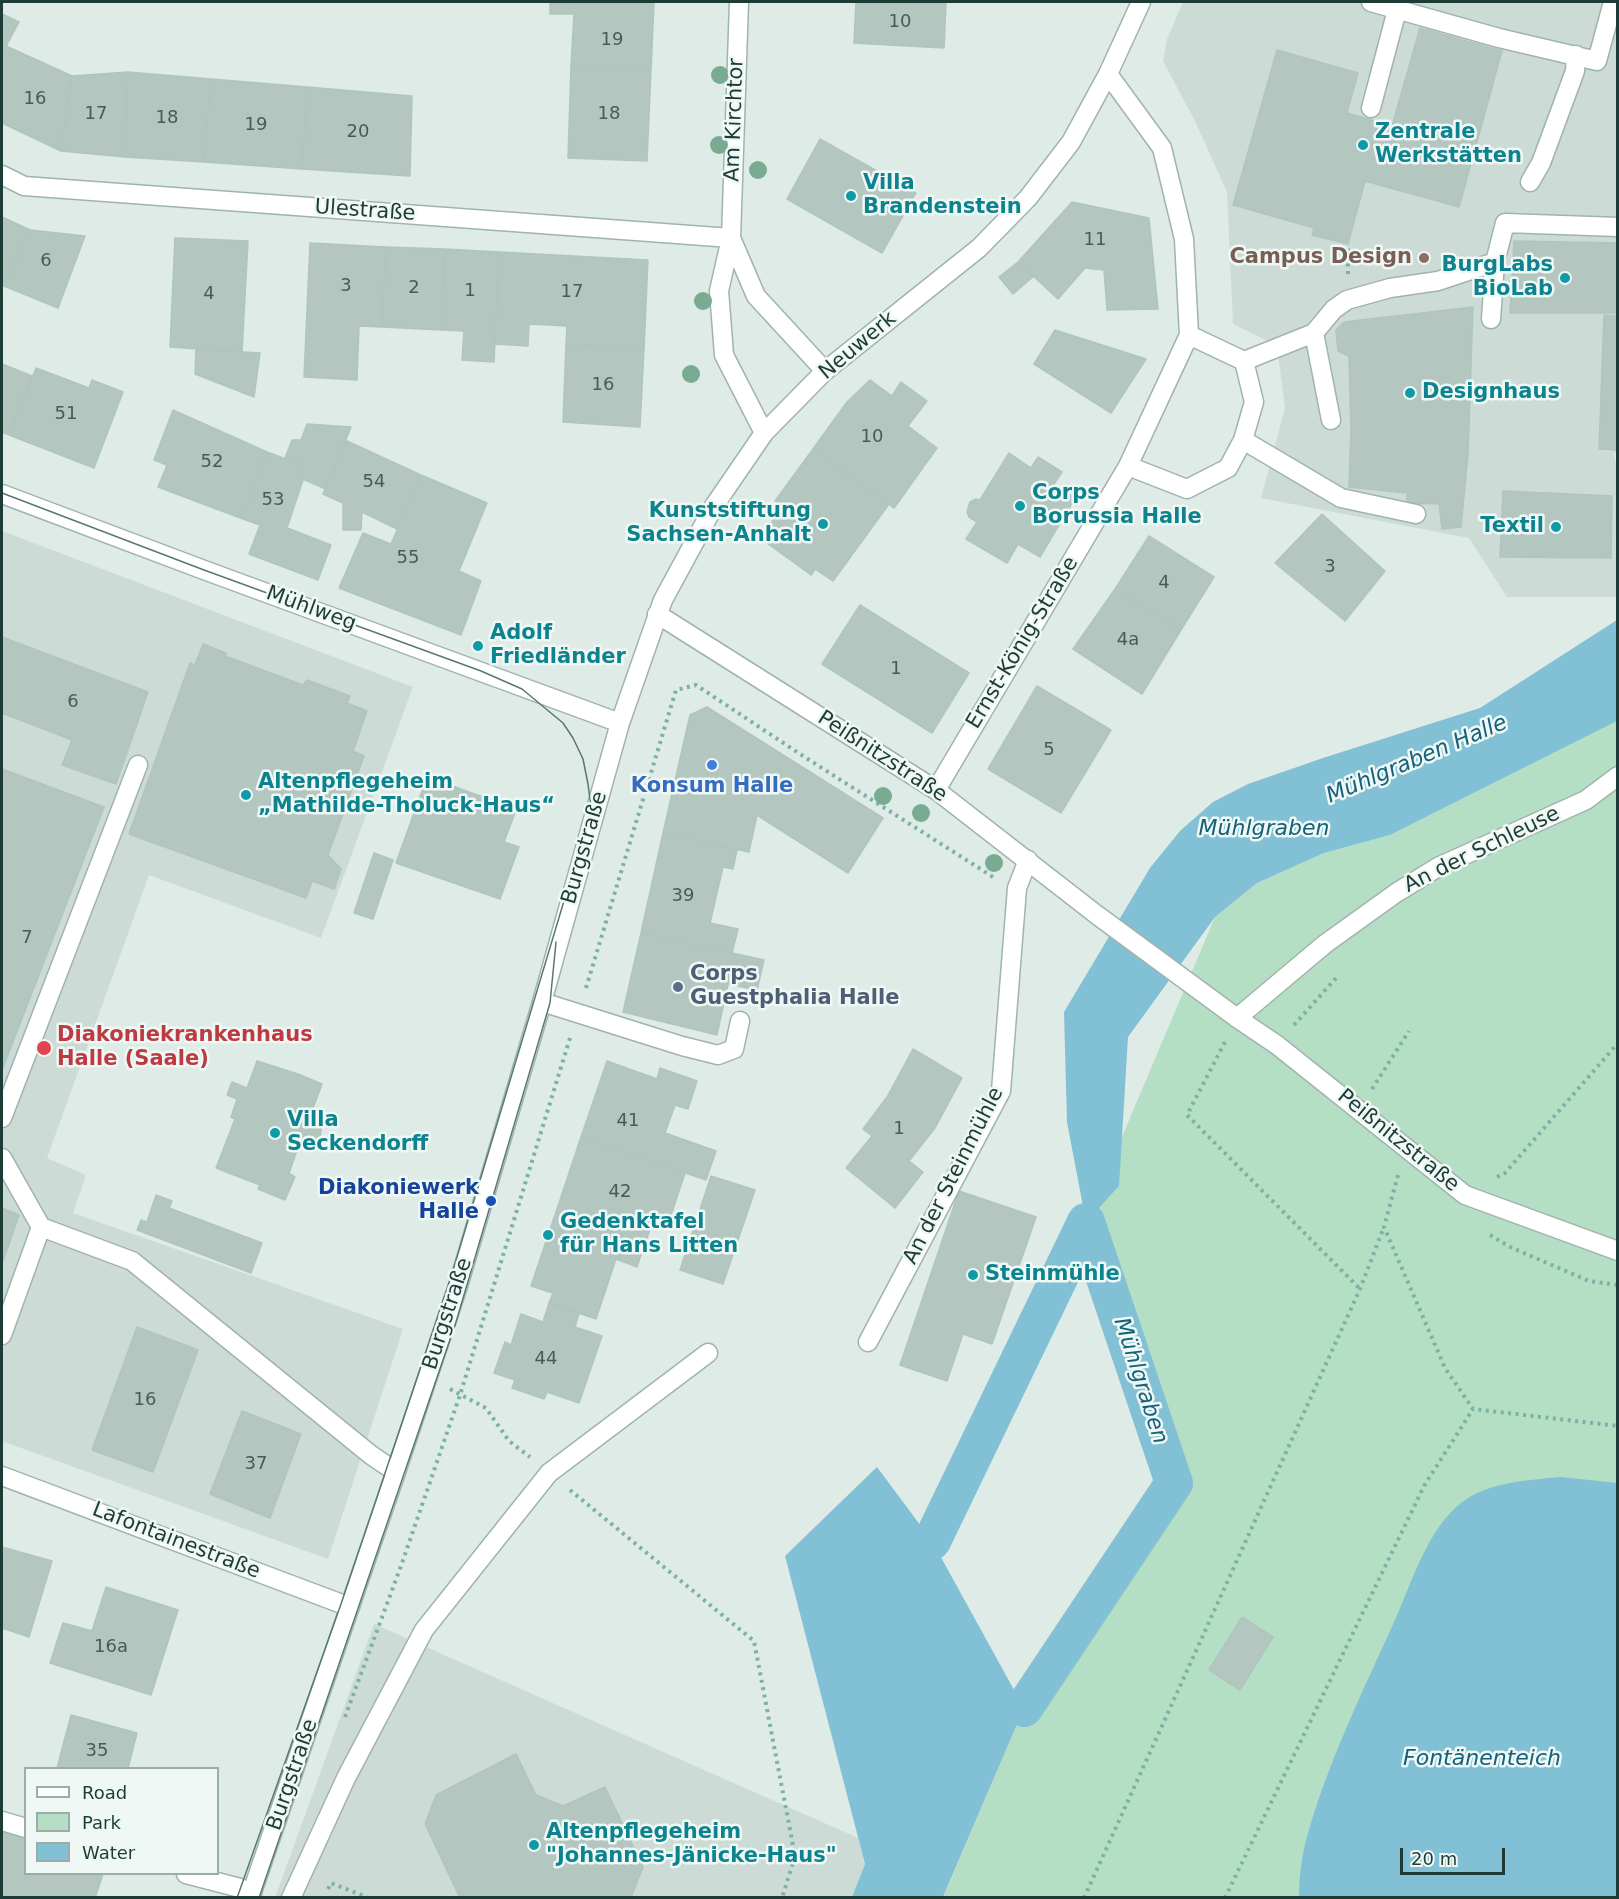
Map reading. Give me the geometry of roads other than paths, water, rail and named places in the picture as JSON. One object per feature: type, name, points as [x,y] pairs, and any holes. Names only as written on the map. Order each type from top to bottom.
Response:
[{"type":"street","name":"Am Kirchtor","points":[[738,2],[731,238],[719,291],[724,355],[764,433]]},
{"type":"street","name":"Neuwerk","points":[[620,723],[657,614],[714,506],[764,433],[825,371],[979,248],[1028,198],[1071,142],[1108,74],[1141,2]]},
{"type":"street","points":[[1371,2],[1499,38],[1605,62],[1613,2]]},
{"type":"street","points":[[1371,108],[1397,10]]},
{"type":"street","points":[[1530,182],[1541,163],[1575,71],[1576,55]]},
{"type":"street","name":"Ernst-König-Straße","points":[[936,789],[1128,465],[1189,335],[1184,239],[1162,148],[1108,74]]},
{"type":"street","name":"Ulestraße","points":[[2,176],[24,186],[731,238]]},
{"type":"street","points":[[1491,319],[1495,262],[1505,223],[1617,227]]},
{"type":"street","name":"Am Kirchtor","points":[[731,238],[756,296],[825,371]]},
{"type":"street","points":[[1189,335],[1244,361],[1314,333],[1334,309],[1347,300],[1390,288],[1438,281],[1495,262]]},
{"type":"street","points":[[1314,333],[1332,420]]},
{"type":"street","points":[[1128,465],[1187,489],[1228,468],[1243,440],[1254,402],[1244,361]]},
{"type":"street","points":[[1243,440],[1341,498],[1416,514]]},
{"type":"street","name":"Mühlweg","points":[[2,494],[620,723]]},
{"type":"street","name":"Peißnitzstraße","points":[[657,614],[936,789],[1097,915],[1277,1045],[1465,1195],[1617,1251]]},
{"type":"street","name":"Burgstraße","points":[[251,1896],[458,1286],[542,1002],[620,723]]},
{"type":"street","points":[[2,1118],[138,765]]},
{"type":"street","name":"An der Schleuse","points":[[1237,1017],[1325,944],[1396,893],[1438,867],[1586,800],[1617,776]]},
{"type":"street","name":"An der Steinmühle","points":[[868,1342],[1001,1091],[1016,891],[1028,860]]},
{"type":"street","points":[[542,1002],[718,1055],[734,1050],[740,1020]]},
{"type":"street","points":[[2,1158],[41,1227],[132,1262],[371,1455],[396,1472]]},
{"type":"street","points":[[2,1335],[41,1227]]},
{"type":"street","name":"Burgstraße","points":[[291,1898],[346,1778],[423,1630],[549,1473],[708,1353]]},
{"type":"street","name":"Lafontainestraße","points":[[2,1476],[350,1607]]},
{"type":"street","points":[[2,1821],[24,1827]]},
{"type":"street","points":[[190,1875],[240,1888],[251,1896]]},
{"type":"water","name":"Mühlgraben","points":[[1617,620],[1617,721],[1390,835],[1324,853],[1257,883],[1215,917],[1128,1037],[1119,1186],[1086,1222],[1067,1122],[1064,1012],[1150,868],[1180,831],[1213,802],[1248,784],[1480,708]]},
{"type":"water","points":[[877,1467],[932,1541],[1024,1708],[943,1897],[852,1897],[865,1864],[785,1556]]},
{"type":"water","name":"Fontänenteich","points":[[1561,1477],[1617,1483],[1617,1897],[1299,1897],[1300,1871],[1305,1844],[1323,1786],[1414,1573],[1439,1527],[1461,1503],[1483,1490],[1509,1483]]},
{"type":"waterway","name":"Mühlgraben","points":[[932,1541],[1086,1222]]},
{"type":"waterway","name":"Mühlgraben","points":[[1024,1708],[1174,1483],[1086,1222]]},
{"type":"tram line","points":[[2,493],[204,570],[481,671],[522,689],[563,723],[583,759],[588,784],[591,807],[585,831],[451,1277],[341,1604],[237,1898]]},
{"type":"tram line","points":[[259,1898],[456,1322],[550,1003],[556,942]]},
{"type":"place","name":"Zentrale Werkstätten","points":[[1363,145]]},
{"type":"place","name":"Villa Brandenstein","points":[[851,196]]},
{"type":"place","name":"Campus Design","points":[[1424,258]]},
{"type":"place","name":"BurgLabs BioLab","points":[[1565,278]]},
{"type":"place","name":"Designhaus","points":[[1410,393]]},
{"type":"place","name":"Corps Borussia Halle","points":[[1020,506]]},
{"type":"place","name":"Kunststiftung Sachsen-Anhalt","points":[[823,524]]},
{"type":"place","name":"Textil","points":[[1556,527]]},
{"type":"place","name":"Adolf Friedländer","points":[[478,646]]},
{"type":"place","name":"Konsum Halle","points":[[712,765]]},
{"type":"place","name":"Altenpflegeheim „Mathilde-Tholuck-Haus“","points":[[246,795]]},
{"type":"place","name":"Corps Guestphalia Halle","points":[[678,987]]},
{"type":"place","name":"Diakoniekrankenhaus Halle (Saale)","points":[[44,1048]]},
{"type":"place","name":"Villa Seckendorff","points":[[275,1133]]},
{"type":"place","name":"Diakoniewerk Halle","points":[[491,1201]]},
{"type":"place","name":"Gedenktafel für Hans Litten","points":[[548,1235]]},
{"type":"place","name":"Steinmühle","points":[[973,1275]]},
{"type":"place","name":"Altenpflegeheim \"Johannes-Jänicke-Haus\"","points":[[534,1845]]},
{"type":"water label","name":"Mühlgraben Halle","points":[[1417,760]]}]
